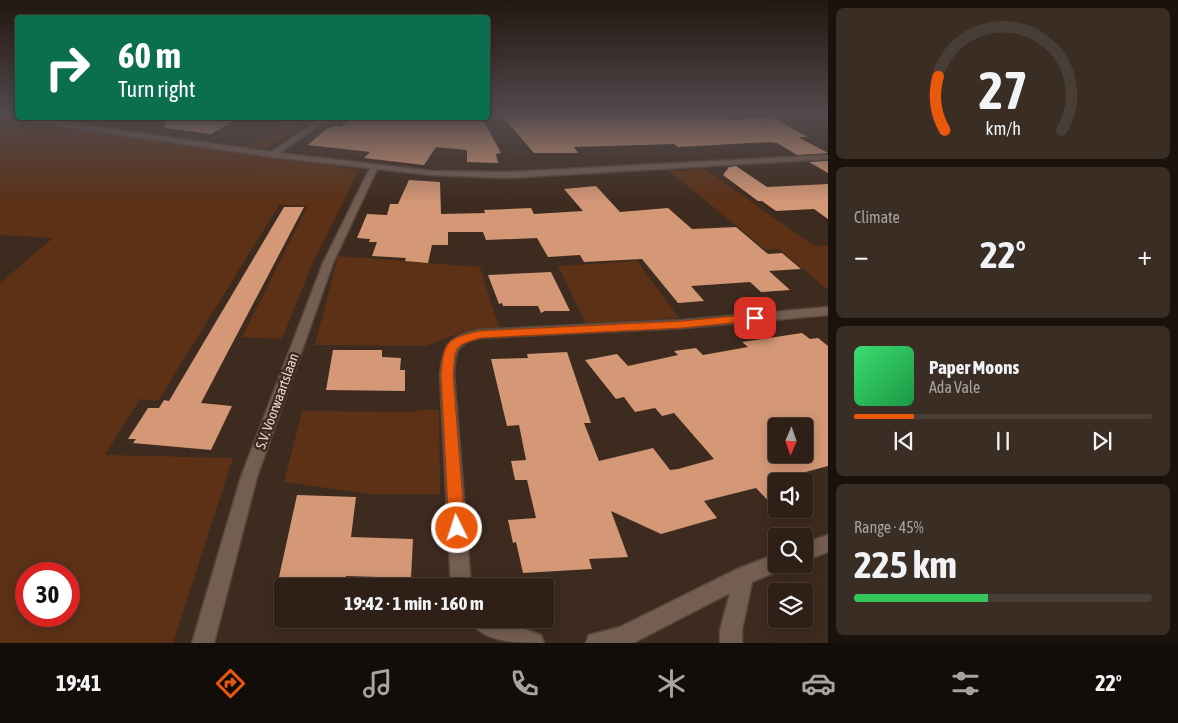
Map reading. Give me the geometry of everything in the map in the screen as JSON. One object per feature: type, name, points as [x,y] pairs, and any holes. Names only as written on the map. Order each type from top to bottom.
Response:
[{"type":"street","points":[[198,144],[374,168],[432,173],[506,175],[828,157]]},
{"type":"street","points":[[272,155],[288,144]]},
{"type":"street","name":"S.V. Voorwaartslaan","points":[[203,643],[250,477],[328,263],[374,168]]},
{"type":"street","points":[[460,578],[447,375],[450,350],[455,342],[479,334],[683,324],[828,311]]},
{"type":"street","points":[[813,549],[828,543]]},
{"type":"street","points":[[597,643],[622,637],[744,576],[768,566]]},
{"type":"street","points":[[731,643],[744,576]]},
{"type":"street","points":[[493,628],[534,643]]},
{"type":"shaded area","points":[[0,144],[187,144],[348,168],[358,172],[311,267],[282,339],[242,337],[308,206],[279,205],[158,401],[140,399],[105,455],[233,458],[173,643],[0,643],[0,283],[53,238],[0,235]]},
{"type":"shaded area","points":[[250,144],[273,144],[266,149],[244,147]]},
{"type":"shaded area","points":[[705,169],[814,246],[828,245],[828,290],[779,249],[766,250],[669,171]]},
{"type":"shaded area","points":[[338,256],[480,267],[499,328],[460,333],[425,346],[315,345]]},
{"type":"shaded area","points":[[637,261],[679,318],[586,324],[558,266]]},
{"type":"shaded area","points":[[417,410],[439,410],[440,494],[370,494],[284,482],[302,411],[417,412]]},
{"type":"building","points":[[496,144],[501,153],[496,154],[498,163],[467,162],[467,150],[436,147],[424,165],[364,158],[370,152],[308,145]]},
{"type":"building","points":[[526,144],[674,144],[574,147],[578,153],[534,153]]},
{"type":"building","points":[[674,144],[732,144],[678,147]]},
{"type":"building","points":[[779,144],[811,144],[828,153],[797,155]]},
{"type":"building","points":[[828,161],[828,173],[809,162]]},
{"type":"building","points":[[736,166],[767,187],[828,184],[828,219],[814,209],[776,211],[762,201],[758,201],[723,175],[729,167]]},
{"type":"building","points":[[409,180],[440,182],[441,214],[485,213],[484,210],[531,208],[534,214],[583,211],[564,189],[596,186],[620,212],[668,208],[692,229],[736,227],[768,254],[782,253],[801,269],[769,271],[790,290],[761,292],[750,282],[691,286],[704,301],[678,303],[642,259],[584,262],[580,255],[548,257],[537,238],[486,240],[483,232],[448,232],[448,245],[432,245],[428,263],[405,261],[406,258],[372,256],[377,242],[369,242],[370,239],[357,238],[367,214],[387,215],[390,204],[398,204]]},
{"type":"building","points":[[284,207],[304,207],[201,403],[232,406],[211,450],[133,443],[136,439],[128,439],[148,408],[159,408],[164,400],[169,401]]},
{"type":"building","points":[[551,272],[570,311],[545,311],[541,313],[538,306],[503,306],[502,303],[499,304],[488,275]]},
{"type":"building","points":[[802,333],[810,339],[818,338],[828,346],[828,466],[802,473],[768,473],[768,501],[756,488],[704,501],[717,518],[661,534],[611,511],[628,557],[589,559],[592,569],[523,573],[516,542],[513,543],[508,520],[536,518],[527,480],[515,480],[511,461],[526,460],[519,425],[507,426],[491,359],[528,358],[527,354],[567,352],[591,423],[584,423],[599,461],[653,448],[670,470],[714,459],[674,413],[662,416],[655,408],[635,412],[624,397],[616,399],[585,360],[617,354],[628,366],[678,355],[674,351],[696,348],[703,355],[748,347],[742,342]]},
{"type":"building","points":[[333,350],[382,350],[382,357],[401,358],[400,370],[405,370],[405,391],[326,390]]},
{"type":"building","points":[[297,495],[356,497],[351,537],[413,539],[411,578],[346,576],[346,578],[279,578]]},
{"type":"route","points":[[457,528],[447,375],[450,350],[455,342],[462,338],[479,334],[579,331],[755,318]]}]
